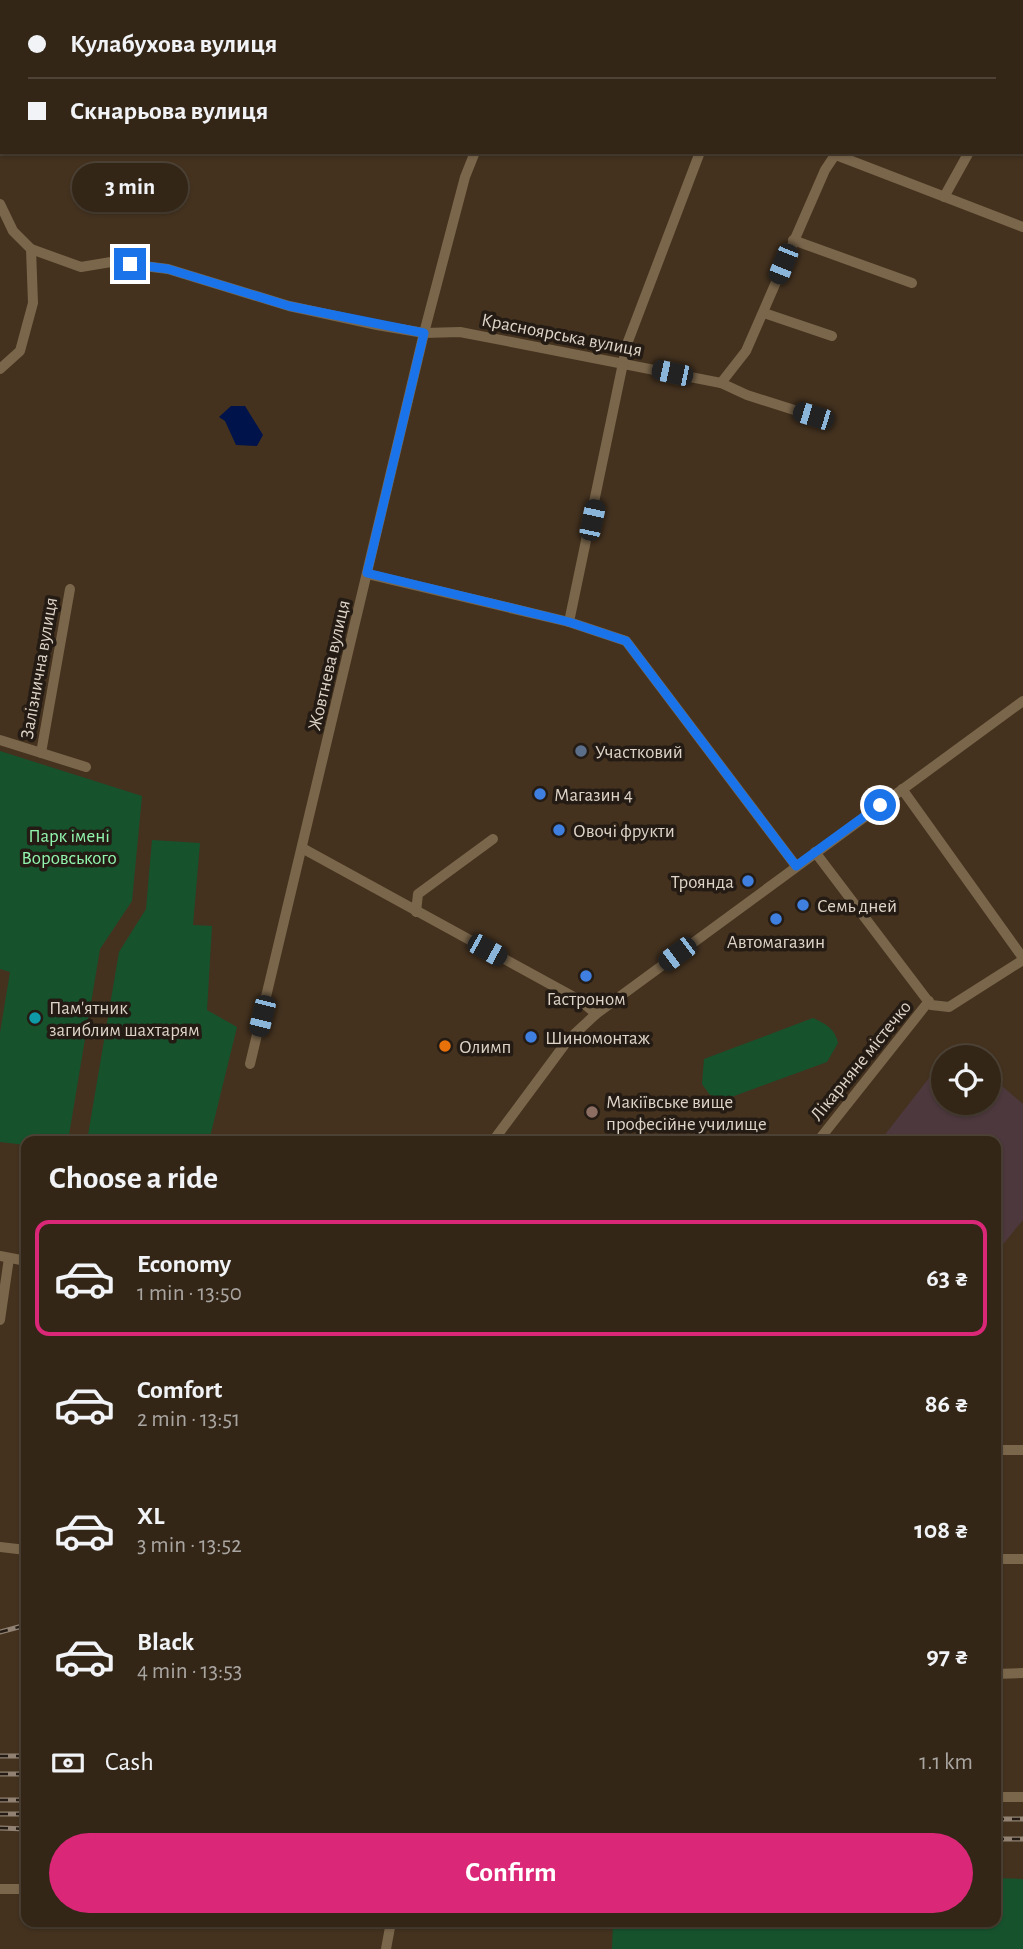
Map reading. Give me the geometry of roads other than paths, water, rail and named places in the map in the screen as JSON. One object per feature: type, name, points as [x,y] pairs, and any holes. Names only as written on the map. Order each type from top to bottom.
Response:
[{"type":"street","name":"Жовтнева вулиця","points":[[250,1064],[424,333],[474,154]]},
{"type":"street","points":[[569,622],[624,363],[658,257],[699,154]]},
{"type":"street","points":[[721,383],[746,351],[793,240],[825,170],[835,154]]},
{"type":"street","points":[[838,154],[1023,227]]},
{"type":"street","points":[[944,197],[968,154]]},
{"type":"street","points":[[0,204],[13,231],[31,249],[33,303],[20,351],[0,369]]},
{"type":"street","points":[[793,240],[912,283]]},
{"type":"street","name":"Красноярська вулиця","points":[[31,249],[81,267],[111,262],[168,269],[289,306],[424,333],[460,332],[721,383],[747,395],[813,416]]},
{"type":"street","points":[[764,313],[832,336]]},
{"type":"street","points":[[367,573],[569,622],[626,641],[796,866]]},
{"type":"street","name":"Залізнична вулиця","points":[[41,753],[70,589]]},
{"type":"street","points":[[497,1136],[568,1040],[596,1014],[1023,701]]},
{"type":"street","points":[[0,740],[86,767]]},
{"type":"street","points":[[815,852],[929,1001],[949,1007],[1023,959],[902,789]]},
{"type":"street","points":[[416,912],[418,894],[493,839]]},
{"type":"street","points":[[302,848],[580,1001],[596,1014]]},
{"type":"street","name":"Лікарняне містечко","points":[[822,1136],[929,1001]]},
{"type":"street","points":[[0,1320],[4,1257]]},
{"type":"street","points":[[1001,1450],[1023,1450]]},
{"type":"street","points":[[0,1547],[21,1549]]},
{"type":"street","points":[[1001,1559],[1023,1559]]},
{"type":"street","points":[[1001,1674],[1023,1674]]},
{"type":"street","points":[[1001,1797],[1023,1797]]},
{"type":"street","points":[[0,1889],[21,1889]]},
{"type":"street","points":[[386,1949],[390,1927]]},
{"type":"railway","points":[[0,1632],[21,1626]]},
{"type":"railway","points":[[0,1756],[21,1756]]},
{"type":"railway","points":[[0,1774],[21,1774]]},
{"type":"railway","points":[[0,1800],[21,1800]]},
{"type":"railway","points":[[0,1814],[21,1814]]},
{"type":"railway","points":[[1001,1819],[1023,1819]]},
{"type":"railway","points":[[0,1828],[21,1829]]},
{"type":"railway","points":[[1001,1839],[1023,1839]]},
{"type":"place","name":"Участковий","points":[[581,751]]},
{"type":"place","name":"Магазин 4","points":[[540,794]]},
{"type":"place","name":"Овочі фрукти","points":[[559,830]]},
{"type":"place","name":"Троянда","points":[[748,881]]},
{"type":"place","name":"Семь дней","points":[[803,905]]},
{"type":"place","name":"Автомагазин","points":[[776,919]]},
{"type":"place","name":"Гастроном","points":[[586,976]]},
{"type":"place","name":"Пам'ятник загиблим шахтарям","points":[[35,1018]]},
{"type":"place","name":"Шиномонтаж","points":[[531,1037]]},
{"type":"place","name":"Олимп","points":[[445,1046]]},
{"type":"place","name":"Макіївське вище професійне училище","points":[[592,1112]]},
{"type":"park label","name":"Парк імені Воровського","points":[[69,846]]}]
